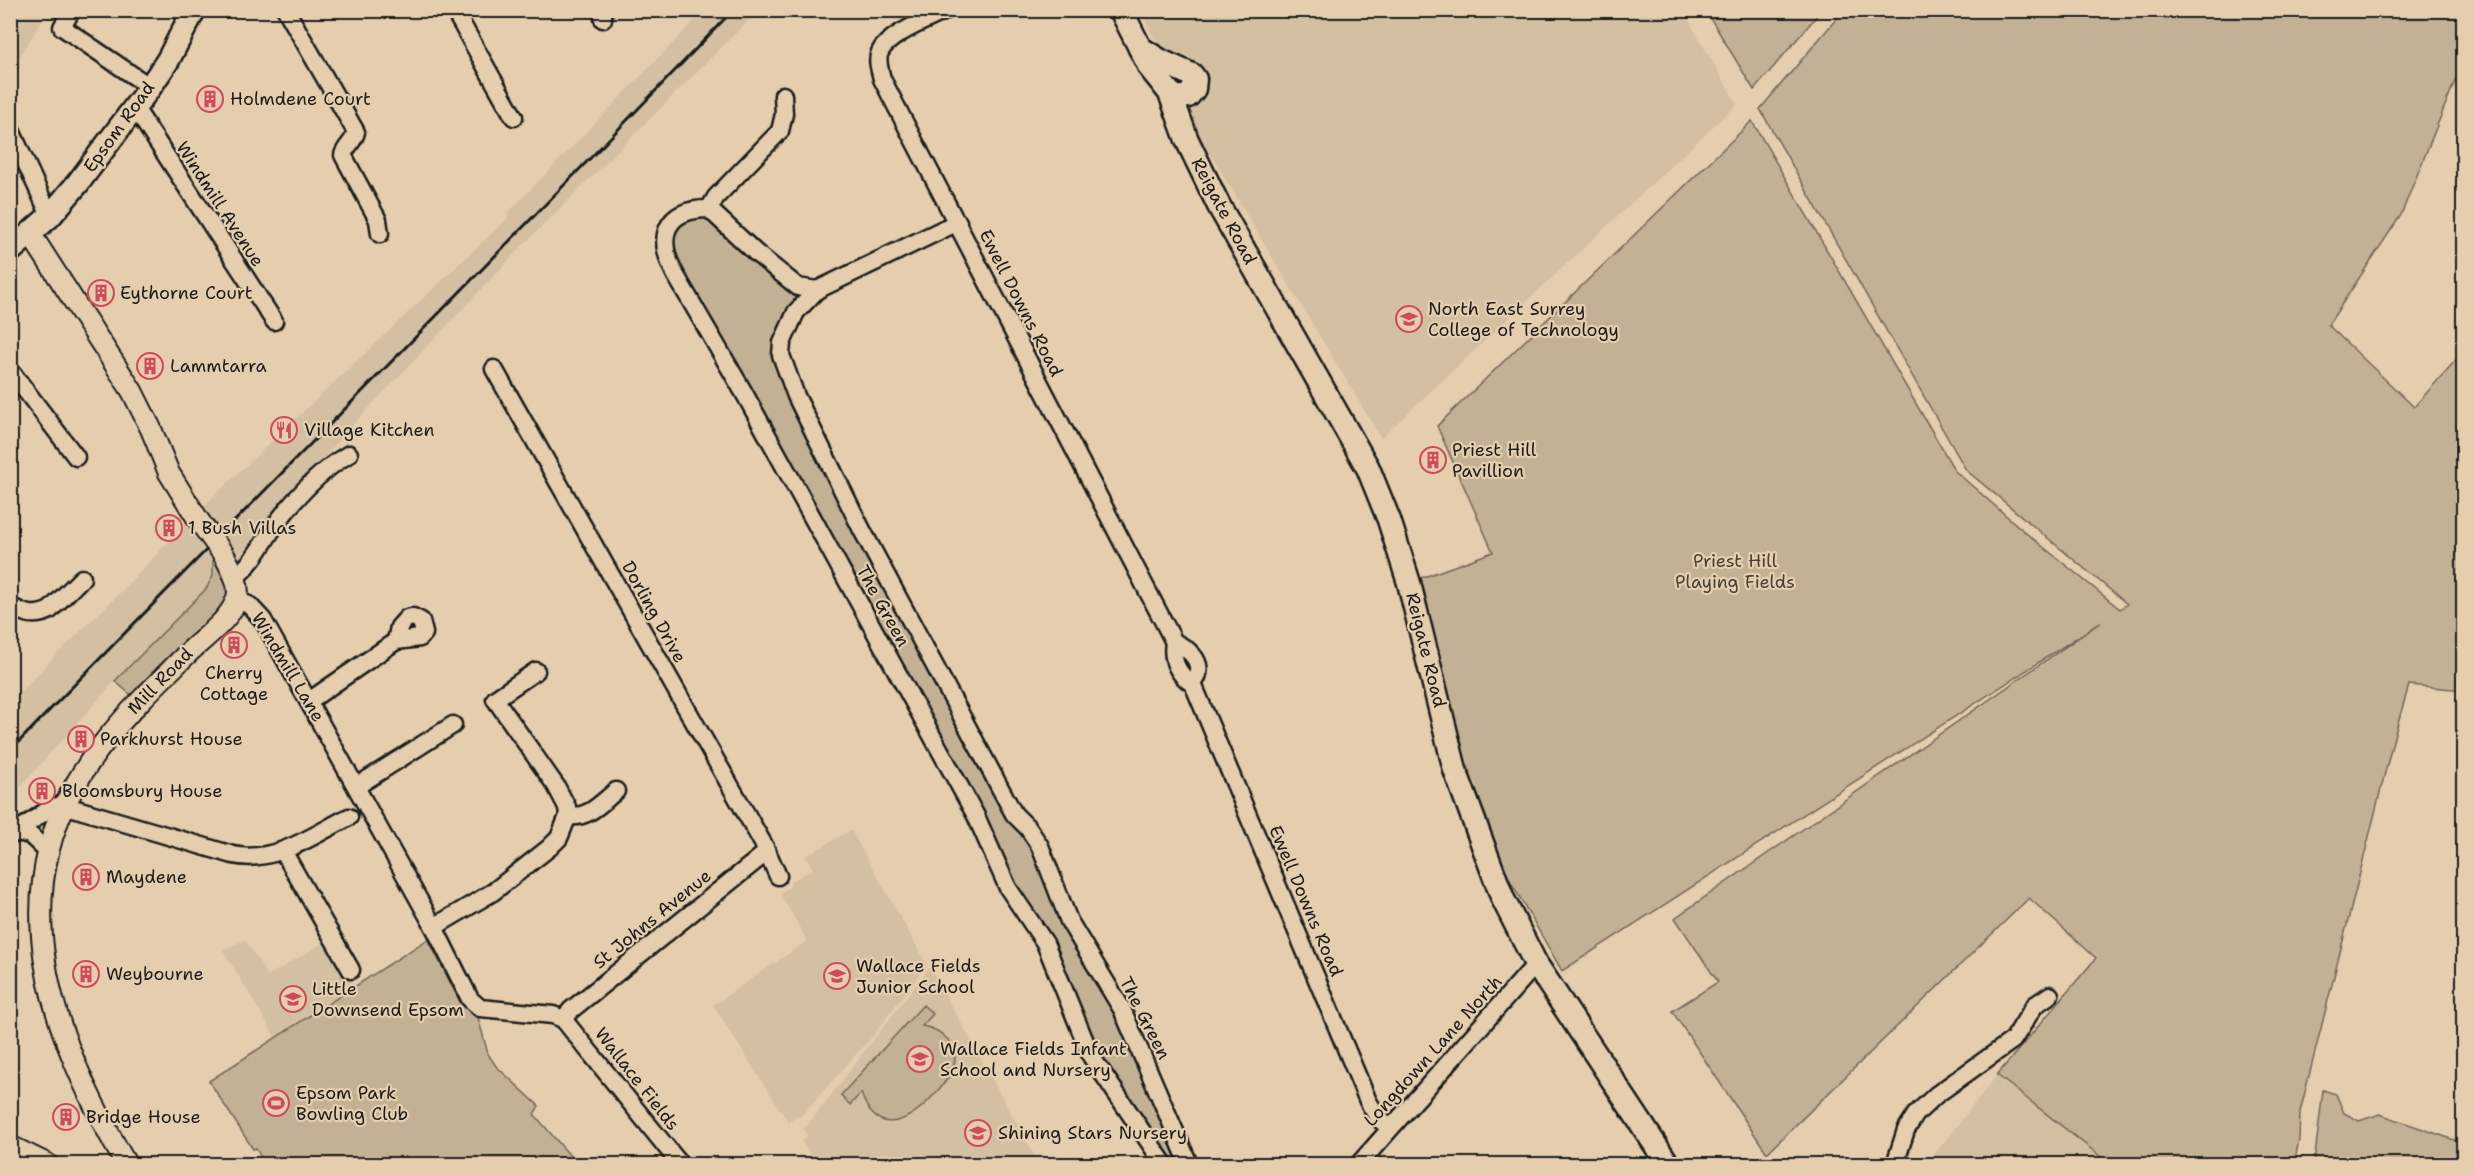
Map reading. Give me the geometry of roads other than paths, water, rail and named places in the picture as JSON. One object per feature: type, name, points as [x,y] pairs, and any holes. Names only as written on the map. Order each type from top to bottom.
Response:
[{"type":"highway","name":"Epsom Road","points":[[10,251],[50,216],[78,183],[150,87],[168,60],[194,10]]},
{"type":"highway","name":"Reigate Road","points":[[1121,10],[1139,47],[1176,87],[1185,132],[1233,231],[1368,468],[1389,520],[1409,583],[1455,770],[1503,899],[1536,964],[1668,1164]]},
{"type":"main road","name":"Windmill Lane","points":[[30,233],[132,391],[169,473],[199,521],[224,555],[235,578],[238,594],[236,600]]},
{"type":"main road","name":"Mill Road","points":[[126,1164],[95,1108],[71,1057],[53,998],[42,933],[43,893],[48,852],[63,805],[85,767],[148,692],[229,614],[236,600]]},
{"type":"main road","points":[[10,1146],[47,1164]]},
{"type":"street","points":[[72,10],[62,27],[150,87]]},
{"type":"street","points":[[286,10],[356,132],[352,144],[343,154],[378,220],[380,234]]},
{"type":"street","points":[[454,10],[514,117]]},
{"type":"street","name":"Ewell Downs Road","points":[[947,10],[885,44],[878,54],[882,79],[1174,642],[1173,650],[1177,668],[1183,677],[1193,684],[1368,1101],[1378,1118],[1390,1128]]},
{"type":"street","points":[[783,95],[784,114],[780,131],[716,197],[709,209],[756,253],[798,287],[817,290]]},
{"type":"street","name":"Windmill Avenue","points":[[135,108],[274,321]]},
{"type":"street","points":[[10,128],[50,216]]},
{"type":"street","name":"The Green","points":[[709,209],[693,210],[681,214],[671,222],[665,234],[664,246],[667,258],[743,391],[976,816],[1008,888],[1045,943],[1091,1056],[1164,1164]]},
{"type":"street","name":"The Green","points":[[958,222],[817,290],[796,312],[782,343],[781,355],[793,387],[862,530],[1014,814],[1028,828],[1040,846],[1069,921],[1122,1009],[1189,1164]]},
{"type":"street","points":[[10,369],[76,457]]},
{"type":"street","name":"Dorling Drive","points":[[494,369],[767,852],[777,876]]},
{"type":"street","points":[[235,578],[250,566],[280,519],[331,464],[350,454]]},
{"type":"street","points":[[10,606],[30,616],[43,613],[50,610],[82,578]]},
{"type":"street","name":"Windmill Lane","points":[[236,600],[249,604],[257,611],[434,927],[466,994],[475,1005],[489,1009],[553,1015],[563,1019]]},
{"type":"street","points":[[309,701],[396,641]]},
{"type":"street","points":[[434,927],[493,892],[549,848],[559,838],[568,816],[567,807],[559,791],[495,699],[536,671]]},
{"type":"street","points":[[357,786],[453,725]]},
{"type":"street","points":[[568,816],[577,818],[586,815],[616,791]]},
{"type":"street","points":[[13,834],[52,807],[63,805],[240,857],[261,857],[283,851],[350,817]]},
{"type":"street","points":[[13,834],[30,835],[48,852]]},
{"type":"street","points":[[283,851],[351,970]]},
{"type":"street","name":"St Johns Avenue","points":[[563,1019],[571,1010],[767,852]]},
{"type":"street","name":"Longdown Lane North","points":[[1359,1164],[1536,964]]},
{"type":"street","points":[[1895,1164],[1906,1130],[1916,1114],[1936,1095],[2013,1040],[2035,1005],[2050,995]]},
{"type":"street","name":"Wallace Fields","points":[[563,1019],[680,1164]]},
{"type":"railway","points":[[10,751],[733,10]]},
{"type":"place","name":"Holmdene Court","points":[[210,99]]},
{"type":"place","name":"Eythorne Court","points":[[101,293]]},
{"type":"place","name":"North East Surrey College of Technology","points":[[1409,319]]},
{"type":"place","name":"Lammtarra","points":[[150,366]]},
{"type":"place","name":"Village Kitchen","points":[[284,430]]},
{"type":"place","name":"Priest Hill Pavillion","points":[[1433,460]]},
{"type":"place","name":"1 Bush Villas","points":[[169,528]]},
{"type":"place","name":"Cherry Cottage","points":[[234,645]]},
{"type":"place","name":"Parkhurst House","points":[[81,739]]},
{"type":"place","name":"Bloomsbury House","points":[[42,791]]},
{"type":"place","name":"Maydene","points":[[86,877]]},
{"type":"place","name":"Weybourne","points":[[86,974]]},
{"type":"place","name":"Wallace Fields Junior School","points":[[837,976]]},
{"type":"place","name":"Little Downsend Epsom","points":[[293,999]]},
{"type":"place","name":"Wallace Fields Infant School and Nursery","points":[[920,1059]]},
{"type":"place","name":"Epsom Park Bowling Club","points":[[276,1103]]},
{"type":"place","name":"Bridge House","points":[[66,1117]]},
{"type":"place","name":"Shining Stars Nursery","points":[[978,1133]]},
{"type":"park label","name":"Priest Hill Playing Fields","points":[[1735,571]]}]
